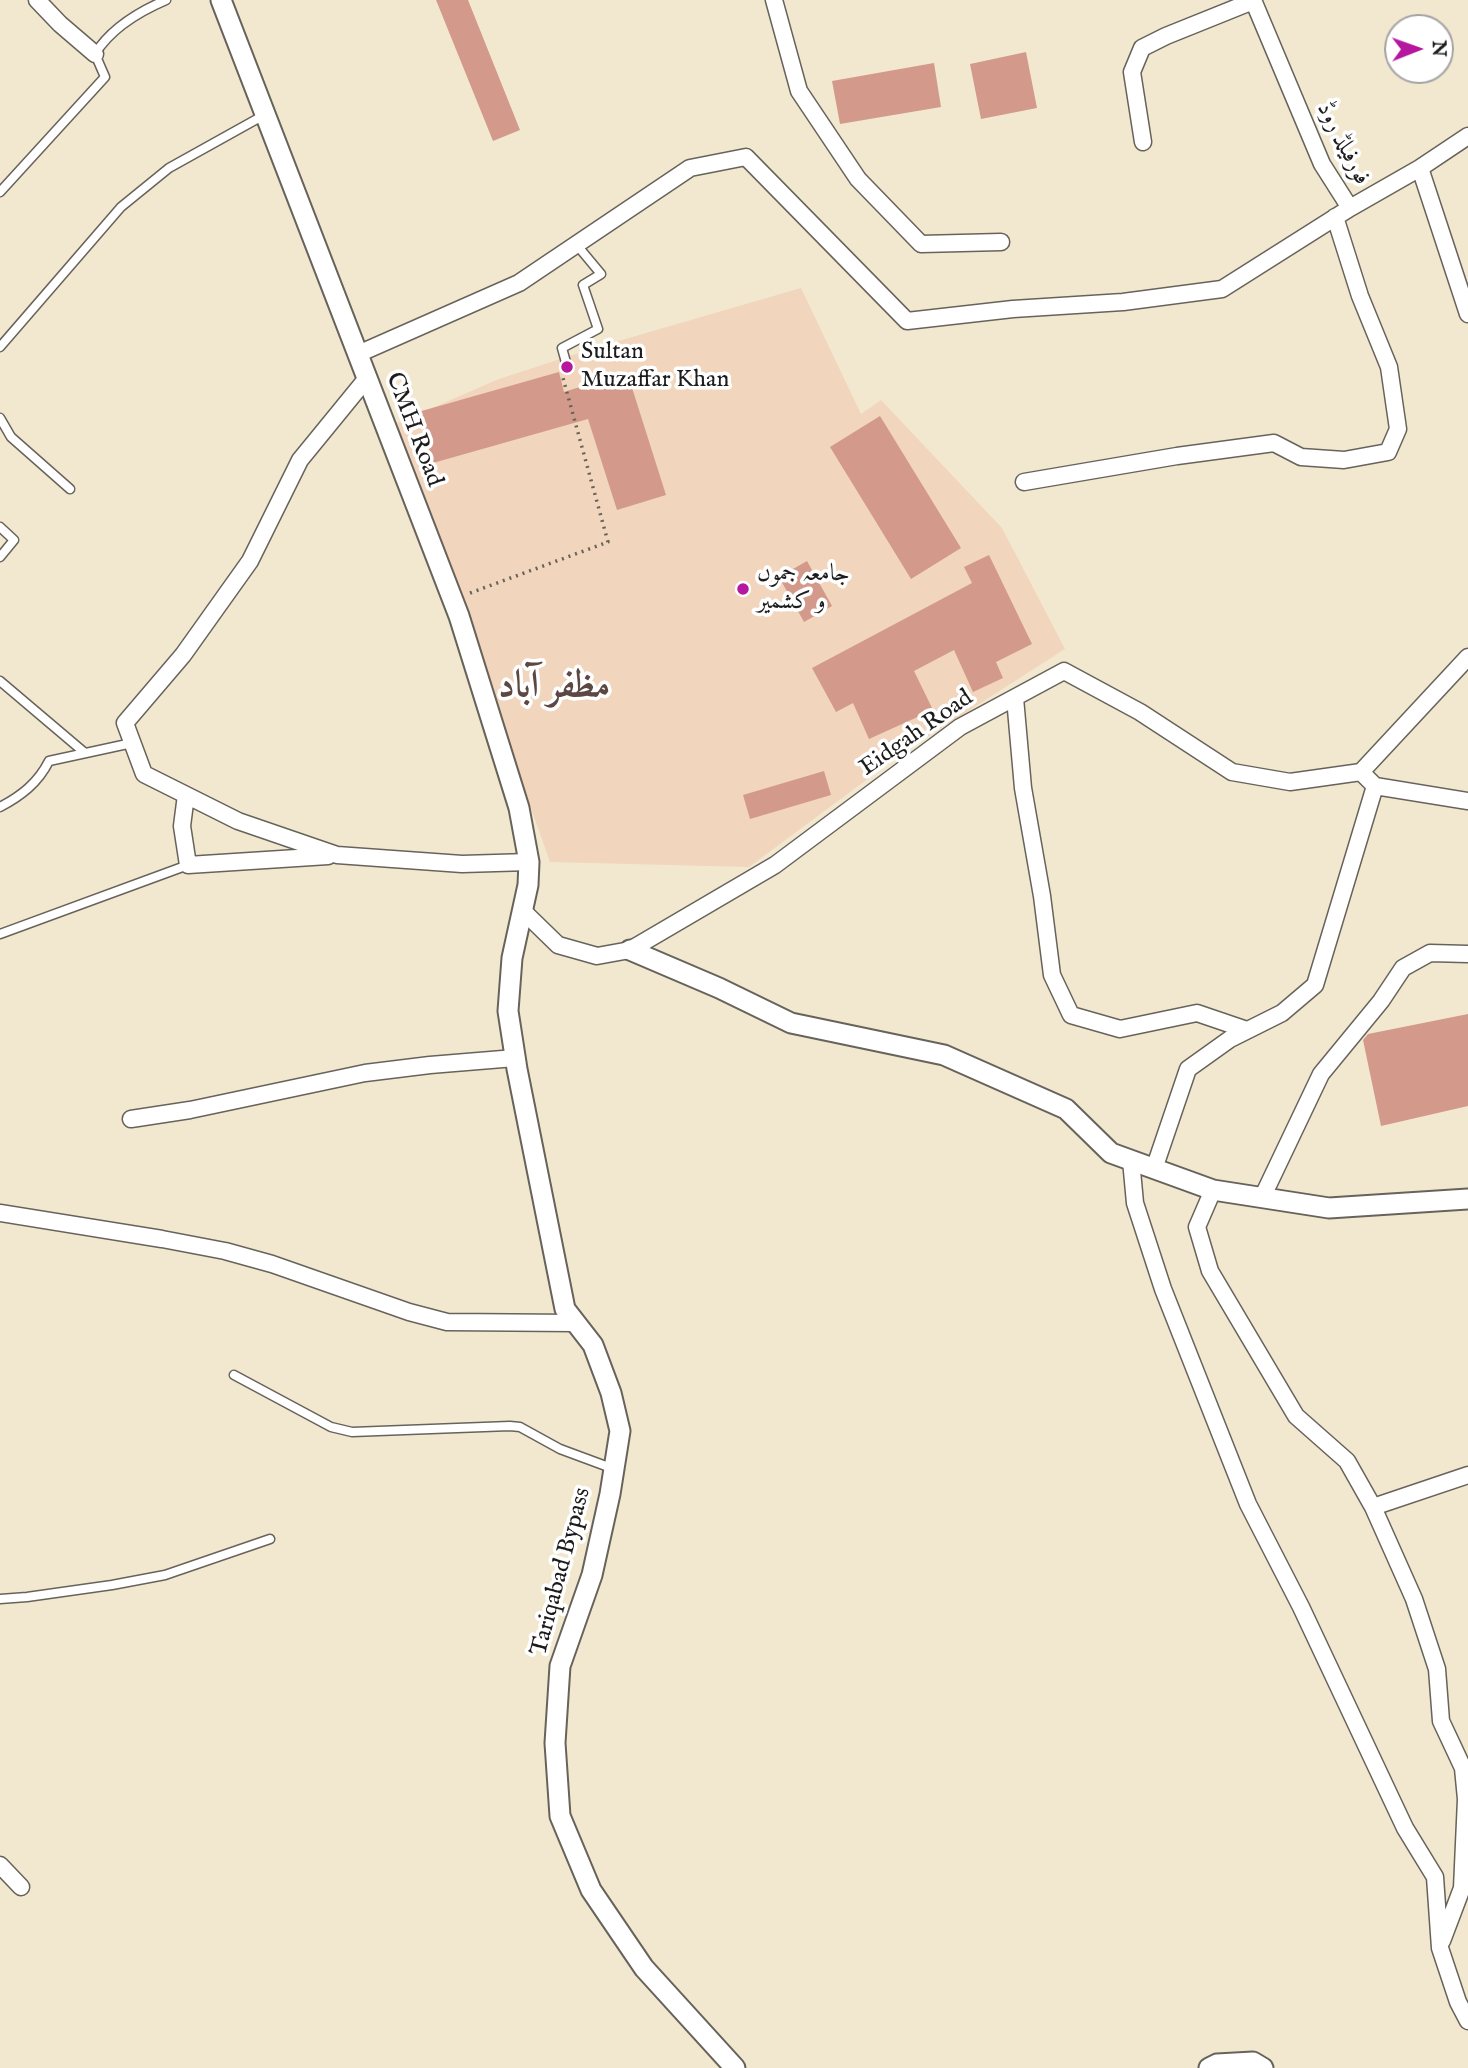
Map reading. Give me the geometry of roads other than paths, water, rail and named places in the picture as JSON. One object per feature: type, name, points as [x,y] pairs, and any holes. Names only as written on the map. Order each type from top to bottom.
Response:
[{"type":"street","points":[[37,0],[95,54]]},
{"type":"street","name":"CMH Road","points":[[221,0],[452,599],[520,808],[529,862],[528,885]]},
{"type":"street","points":[[774,0],[799,91],[858,179],[920,244],[1002,242]]},
{"type":"street","points":[[1143,142],[1132,72],[1142,48],[1253,1]]},
{"type":"street","name":"فورفیلڈ روڈ","points":[[1253,1],[1322,164],[1350,208],[1420,168],[1468,136]]},
{"type":"street","points":[[358,354],[519,283],[690,168],[746,157],[907,321],[1013,309],[1123,302],[1222,289],[1350,208]]},
{"type":"street","points":[[1420,168],[1468,314]]},
{"type":"street","points":[[1024,482],[1177,456],[1274,443],[1301,457],[1344,460],[1388,452],[1398,429],[1389,367],[1360,296],[1335,217]]},
{"type":"street","points":[[337,855],[238,821],[144,774],[125,723],[183,654],[250,561],[300,460],[367,377]]},
{"type":"street","points":[[1468,657],[1361,772],[1376,786],[1468,801]]},
{"type":"street","name":"Eidgah Road","points":[[522,910],[558,945],[597,956],[630,950],[775,866],[960,727],[1064,671],[1140,712],[1232,772],[1290,782],[1361,772]]},
{"type":"street","points":[[1015,698],[1023,789],[1042,896],[1052,975],[1071,1016],[1120,1029],[1198,1013],[1247,1030]]},
{"type":"street","points":[[1154,1169],[1188,1069],[1230,1039],[1282,1013],[1315,985],[1376,786]]},
{"type":"street","points":[[186,795],[182,826],[188,865],[337,855],[462,864],[529,862]]},
{"type":"street","name":"Tariqabad Bypass","points":[[528,885],[512,958],[509,1011],[515,1058],[565,1309],[593,1345],[611,1393],[620,1431],[592,1575],[560,1666],[555,1742],[559,1816],[591,1890],[644,1968],[735,2068]]},
{"type":"street","points":[[630,950],[719,988],[791,1023],[944,1055],[1066,1109],[1111,1153],[1213,1190],[1329,1208],[1468,1199]]},
{"type":"street","points":[[1262,1198],[1321,1074],[1381,1002],[1403,968],[1430,953],[1468,954]]},
{"type":"street","points":[[131,1119],[190,1110],[365,1073],[515,1058]]},
{"type":"street","points":[[1132,1160],[1135,1203],[1163,1289],[1248,1504],[1301,1607],[1405,1828],[1435,1877],[1440,1948],[1458,2002],[1468,2021]]},
{"type":"street","points":[[1213,1190],[1197,1227],[1210,1271],[1296,1416],[1347,1461],[1373,1507],[1415,1599],[1437,1669],[1441,1721],[1463,1768],[1466,1799],[1462,1888],[1440,1948]]},
{"type":"street","points":[[0,1213],[225,1251],[447,1322],[575,1323]]},
{"type":"street","points":[[1373,1507],[1468,1475]]},
{"type":"street","points":[[0,1865],[21,1887]]},
{"type":"street","points":[[1209,2068],[1217,2064],[1253,2062],[1263,2068]]},
{"type":"lane","points":[[0,192],[105,77],[95,54],[105,38],[143,10],[166,0]]},
{"type":"lane","points":[[0,347],[121,207],[169,168],[266,114]]},
{"type":"lane","points":[[567,366],[562,348],[598,329],[583,285],[601,274],[576,244]]},
{"type":"lane","points":[[0,418],[12,437],[70,489]]},
{"type":"lane","points":[[0,527],[14,540],[0,557]]},
{"type":"lane","points":[[0,681],[85,753]]},
{"type":"lane","points":[[0,807],[28,790],[49,761],[132,743]]},
{"type":"lane","points":[[0,934],[188,865]]},
{"type":"lane","points":[[234,1375],[331,1427],[352,1432],[520,1427],[560,1448],[614,1469]]},
{"type":"lane","points":[[0,1599],[112,1585],[165,1575],[270,1539]]},
{"type":"place","name":"Sultan Muzaffar Khan","points":[[567,367]]},
{"type":"place","name":"جامعہ جموں و کشمیر","points":[[743,589]]},
{"type":"district","name":"مظفر آباد","points":[[554,688]]}]
